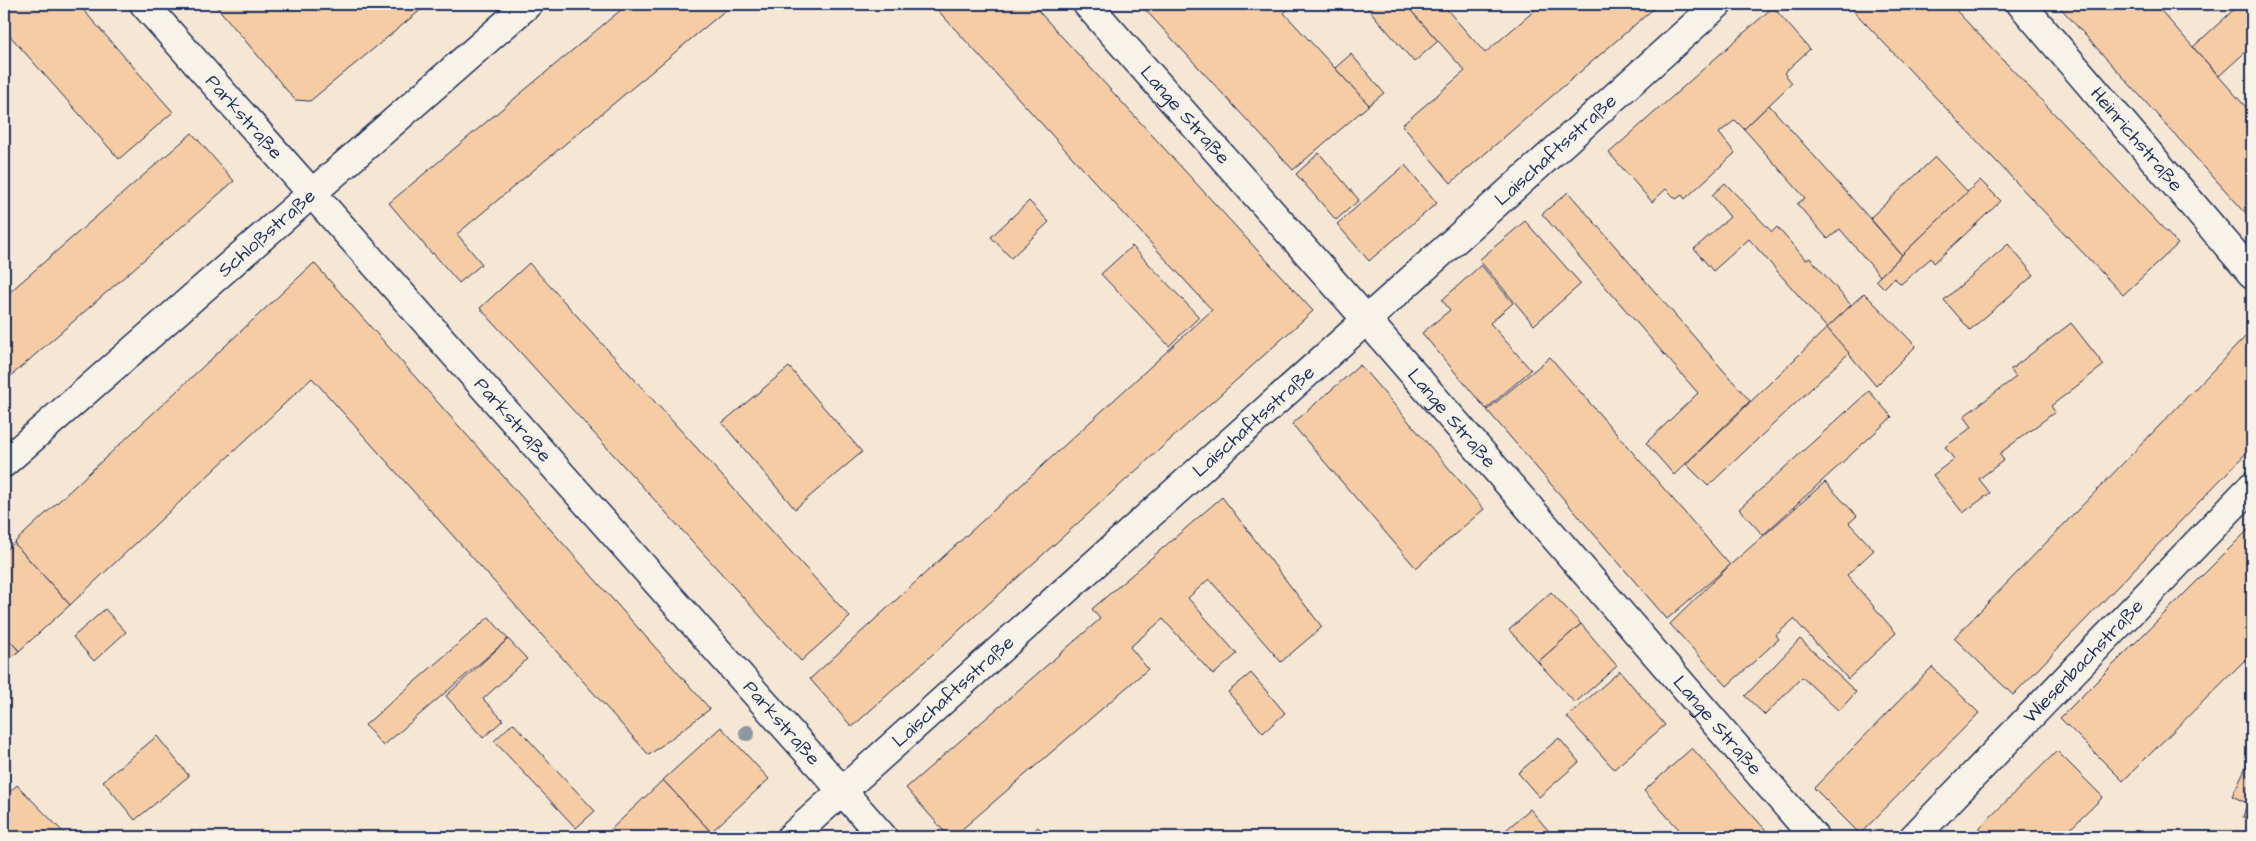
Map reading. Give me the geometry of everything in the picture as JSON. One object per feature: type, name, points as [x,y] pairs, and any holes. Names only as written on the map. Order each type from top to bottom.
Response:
[{"type":"street","name":"Parkstraße","points":[[144,4],[884,837]]},
{"type":"street","name":"Schloßstraße","points":[[4,462],[528,4]]},
{"type":"street","name":"Lange Straße","points":[[1087,4],[1366,319],[1814,837]]},
{"type":"street","name":"Laischaftsstraße","points":[[791,837],[1718,4]]},
{"type":"street","name":"Heinrichstraße","points":[[2021,4],[2252,274]]},
{"type":"street","name":"Wiesenbachstraße","points":[[1914,837],[2252,486]]},
{"type":"building","points":[[7,4],[78,4],[173,112],[119,159],[4,29],[4,7]]},
{"type":"building","points":[[222,4],[428,4],[310,101],[295,100],[217,7]]},
{"type":"building","points":[[628,4],[733,4],[457,234],[482,264],[459,283],[389,203]]},
{"type":"building","points":[[932,4],[1032,4],[1313,311],[852,727],[810,679],[1212,310]]},
{"type":"building","points":[[1140,4],[1290,4],[1292,6],[1284,13],[1369,105],[1293,170]]},
{"type":"building","points":[[1364,4],[1405,4],[1438,41],[1414,62]]},
{"type":"building","points":[[1405,4],[1442,4],[1485,53],[1542,4],[1659,4],[1451,183],[1402,125],[1465,71]]},
{"type":"building","points":[[1847,4],[1950,4],[2178,244],[2123,295]]},
{"type":"building","points":[[2057,4],[2155,4],[2252,114],[2252,220]]},
{"type":"building","points":[[2240,4],[2252,4],[2252,46],[2219,76],[2193,47]]},
{"type":"building","points":[[1773,7],[1810,49],[1784,73],[1792,83],[1744,129],[1735,120],[1719,133],[1735,153],[1685,199],[1682,195],[1676,199],[1666,189],[1652,202],[1609,153]]},
{"type":"building","points":[[1351,54],[1384,93],[1369,105],[1335,68]]},
{"type":"building","points":[[1769,105],[1902,255],[1880,276],[1840,229],[1828,239],[1797,204],[1805,198],[1744,129]]},
{"type":"building","points":[[192,133],[234,181],[4,382],[4,297]]},
{"type":"building","points":[[1319,153],[1359,200],[1336,220],[1296,174]]},
{"type":"building","points":[[1935,157],[1968,192],[1902,255],[1870,218]]},
{"type":"building","points":[[1405,165],[1437,203],[1369,261],[1337,224]]},
{"type":"building","points":[[1980,180],[2001,201],[1934,263],[1931,258],[1901,284],[1894,278],[1884,288],[1876,280]]},
{"type":"building","points":[[1725,183],[1772,232],[1777,227],[1806,260],[1810,258],[1851,305],[1827,328],[1749,239],[1713,271],[1694,249],[1730,217],[1712,195]]},
{"type":"building","points":[[1568,192],[1750,401],[1674,475],[1646,443],[1698,393],[1542,214]]},
{"type":"building","points":[[1029,201],[1049,222],[1011,258],[991,237]]},
{"type":"building","points":[[1525,221],[1581,284],[1534,325],[1479,260]]},
{"type":"building","points":[[2008,244],[2034,275],[1970,330],[1944,300]]},
{"type":"building","points":[[1132,246],[1199,317],[1169,346],[1101,274]]},
{"type":"building","points":[[314,263],[710,709],[649,755],[312,378],[70,605],[14,543]]},
{"type":"building","points":[[529,263],[850,617],[801,661],[480,308]]},
{"type":"building","points":[[1481,265],[1513,303],[1490,323],[1531,370],[1486,409],[1422,333],[1450,310],[1442,300]]},
{"type":"building","points":[[1864,293],[1916,346],[1876,386],[1827,328]]},
{"type":"building","points":[[2071,323],[2104,365],[2051,406],[2055,412],[1999,454],[2004,460],[1979,479],[1990,493],[1963,513],[1933,475],[1954,459],[1945,447],[1972,427],[1964,416],[2016,377],[2010,370]]},
{"type":"building","points":[[1827,328],[1849,353],[1708,486],[1686,464]]},
{"type":"building","points":[[2247,335],[2252,340],[2252,447],[2013,695],[1954,638]]},
{"type":"building","points":[[1550,357],[1730,565],[1667,619],[1487,410]]},
{"type":"building","points":[[1360,365],[1484,509],[1416,568],[1292,424]]},
{"type":"building","points":[[789,367],[862,452],[795,509],[722,423]]},
{"type":"building","points":[[1869,391],[1892,417],[1763,535],[1739,509]]},
{"type":"building","points":[[1825,482],[1857,516],[1849,523],[1874,550],[1847,575],[1896,633],[1848,679],[1794,619],[1776,635],[1779,639],[1727,686],[1670,624],[1730,565]]},
{"type":"building","points":[[1222,497],[1322,627],[1281,662],[1209,579],[1188,598],[1237,654],[1213,675],[1163,619],[1130,647],[1148,669],[953,837],[949,837],[906,788],[1100,619],[1092,609]]},
{"type":"building","points":[[2252,526],[2252,653],[2123,781],[2060,718]]},
{"type":"building","points":[[14,543],[70,605],[19,651],[4,634],[4,552]]},
{"type":"building","points":[[1551,592],[1581,624],[1538,662],[1509,630]]},
{"type":"building","points":[[105,609],[126,632],[94,661],[73,637]]},
{"type":"building","points":[[489,617],[508,639],[383,746],[365,725]]},
{"type":"building","points":[[1581,624],[1617,666],[1575,703],[1538,662]]},
{"type":"building","points":[[4,634],[19,651],[4,664]]},
{"type":"building","points":[[508,639],[527,659],[483,699],[503,720],[483,738],[446,696]]},
{"type":"building","points":[[1800,639],[1856,692],[1839,711],[1802,677],[1765,715],[1745,696]]},
{"type":"building","points":[[1932,667],[1979,713],[1860,834],[1814,788]]},
{"type":"building","points":[[1620,671],[1665,725],[1614,769],[1567,717]]},
{"type":"building","points":[[1251,673],[1285,713],[1263,733],[1228,692]]},
{"type":"building","points":[[513,723],[595,811],[576,828],[494,741]]},
{"type":"building","points":[[721,727],[769,779],[711,832],[663,780]]},
{"type":"building","points":[[157,736],[189,776],[135,820],[103,781]]},
{"type":"building","points":[[1559,738],[1579,762],[1539,797],[1518,773]]},
{"type":"building","points":[[1692,748],[1772,837],[1686,837],[1644,791]]},
{"type":"building","points":[[2057,751],[2103,797],[2062,837],[1970,837]]},
{"type":"building","points":[[2252,754],[2252,819],[2243,817],[2247,803],[2232,796]]},
{"type":"building","points":[[663,780],[711,832],[706,837],[609,837],[606,834]]},
{"type":"building","points":[[17,785],[68,837],[4,837],[4,797]]},
{"type":"building","points":[[1530,809],[1554,837],[1512,837],[1506,830]]},
{"type":"building","points":[[1038,827],[1048,837],[1027,837]]}]
